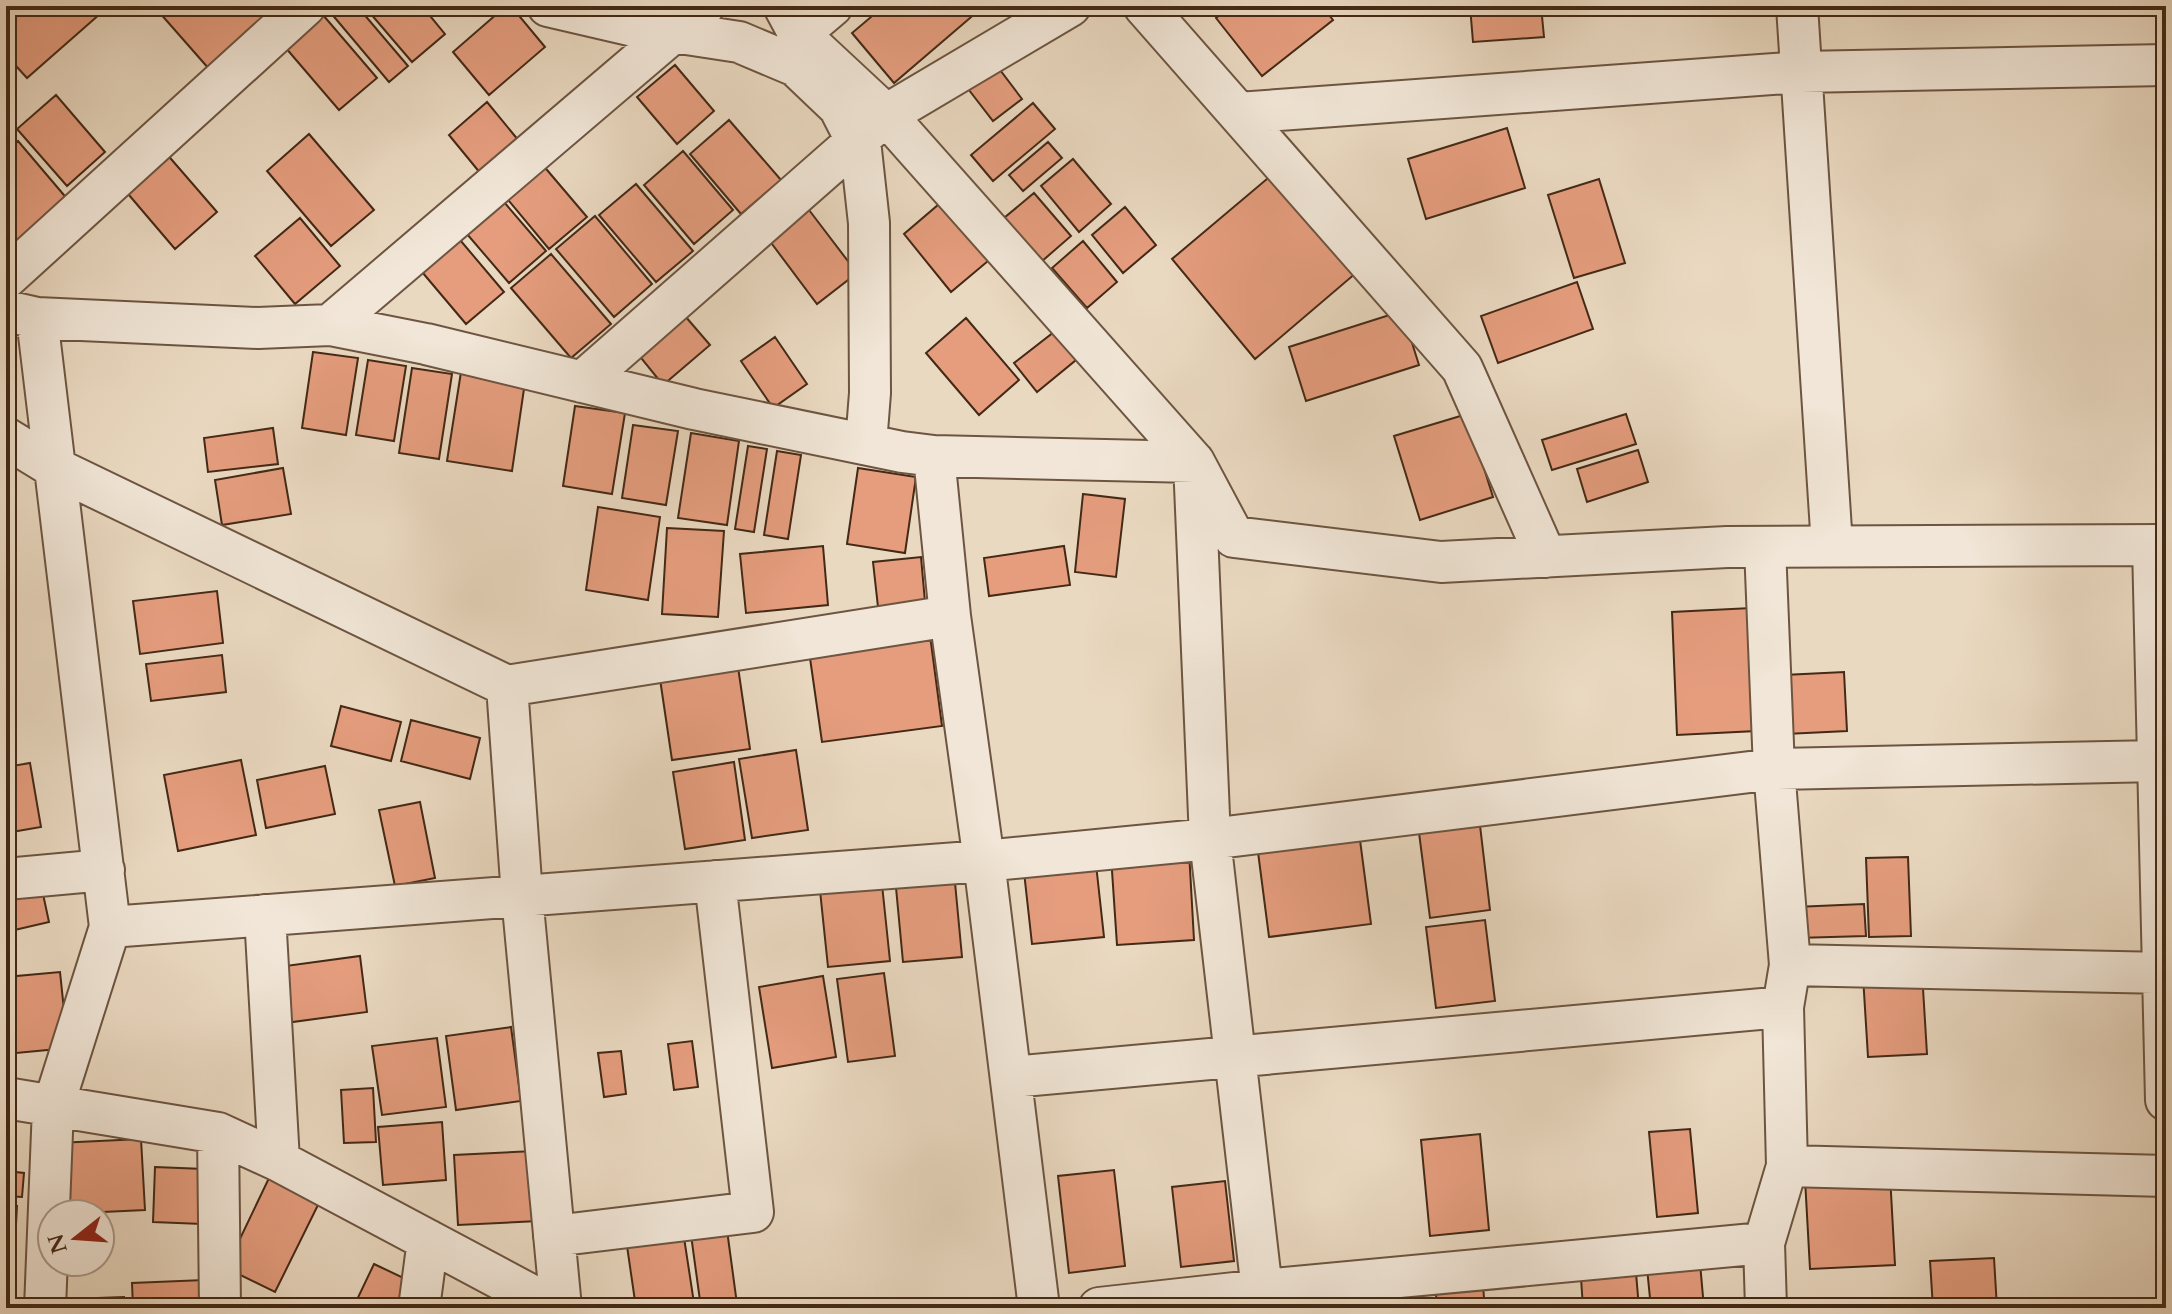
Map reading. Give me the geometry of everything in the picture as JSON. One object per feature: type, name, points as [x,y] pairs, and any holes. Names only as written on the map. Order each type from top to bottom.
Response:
[{"type":"street","points":[[6,278],[305,6]]},
{"type":"street","points":[[548,6],[634,26],[739,42],[796,66],[839,107],[861,150],[870,254],[870,393],[866,444]]},
{"type":"street","points":[[330,325],[704,6]]},
{"type":"street","points":[[832,6],[792,20],[886,115],[1194,462],[1234,537],[1441,562],[1765,547],[2159,545],[2166,1100]]},
{"type":"street","points":[[582,382],[886,115],[1070,6]]},
{"type":"street","points":[[1144,6],[1462,368],[1546,557]]},
{"type":"street","points":[[1797,6],[1832,546]]},
{"type":"street","points":[[1238,113],[1801,72],[2166,65]]},
{"type":"street","points":[[45,1308],[53,1107],[110,927],[55,468],[22,314],[258,328],[330,325],[426,344],[694,409],[934,456],[1194,462]]},
{"type":"street","points":[[6,438],[55,468],[507,686],[950,616]]},
{"type":"street","points":[[934,456],[950,616],[984,861],[1039,1308]]},
{"type":"street","points":[[1194,462],[1210,839],[1263,1299]]},
{"type":"street","points":[[1765,547],[1774,769],[1790,965],[1783,1007],[1787,1166],[1764,1243],[1766,1308]]},
{"type":"street","points":[[507,686],[558,1308]]},
{"type":"street","points":[[110,927],[984,861],[1210,839],[1774,769],[2161,775]]},
{"type":"street","points":[[6,879],[104,870]]},
{"type":"street","points":[[554,1236],[753,1212],[715,881]]},
{"type":"street","points":[[265,915],[279,1161]]},
{"type":"street","points":[[1790,965],[2165,973]]},
{"type":"street","points":[[1011,1077],[1783,1007]]},
{"type":"street","points":[[6,1098],[218,1133],[279,1161],[558,1308]]},
{"type":"street","points":[[218,1133],[220,1308]]},
{"type":"street","points":[[1787,1166],[2166,1176]]},
{"type":"street","points":[[419,1308],[428,1240]]},
{"type":"street","points":[[1099,1308],[1263,1299],[1764,1243]]},
{"type":"building","points":[[6,6],[109,6],[27,78],[6,55]]},
{"type":"building","points":[[166,6],[270,6],[283,21],[217,78],[159,12]]},
{"type":"building","points":[[336,6],[357,6],[408,66],[389,82],[330,12]]},
{"type":"building","points":[[364,6],[422,6],[445,34],[412,62]]},
{"type":"building","points":[[506,6],[511,6],[545,47],[489,95],[453,52]]},
{"type":"building","points":[[884,6],[984,6],[894,83],[852,33]]},
{"type":"building","points":[[1231,6],[1322,6],[1333,20],[1262,76],[1216,18]]},
{"type":"building","points":[[1470,6],[1541,6],[1544,37],[1473,42]]},
{"type":"building","points":[[323,15],[377,78],[339,110],[285,47]]},
{"type":"building","points":[[991,58],[1022,99],[993,121],[962,81]]},
{"type":"building","points":[[675,65],[714,111],[677,144],[637,97]]},
{"type":"building","points":[[56,95],[105,152],[67,186],[17,129]]},
{"type":"building","points":[[487,102],[519,141],[481,174],[449,135]]},
{"type":"building","points":[[1033,103],[1055,129],[993,181],[971,155]]},
{"type":"building","points":[[729,120],[781,180],[741,214],[690,154]]},
{"type":"building","points":[[1507,128],[1525,188],[1426,219],[1408,159]]},
{"type":"building","points":[[309,134],[374,210],[331,246],[267,171]]},
{"type":"building","points":[[18,141],[69,201],[6,255],[6,152]]},
{"type":"building","points":[[1048,142],[1062,158],[1023,191],[1009,175]]},
{"type":"building","points":[[683,151],[733,210],[694,244],[644,185]]},
{"type":"building","points":[[165,152],[217,212],[175,249],[123,188]]},
{"type":"building","points":[[536,157],[587,217],[549,249],[499,189]]},
{"type":"building","points":[[1073,159],[1111,204],[1079,232],[1041,186]]},
{"type":"building","points":[[1280,168],[1363,267],[1255,359],[1172,259]]},
{"type":"building","points":[[1599,179],[1625,263],[1574,278],[1548,195]]},
{"type":"building","points":[[636,184],[693,251],[656,282],[599,215]]},
{"type":"building","points":[[1034,193],[1071,236],[1041,262],[1004,218]]},
{"type":"building","points":[[498,195],[546,251],[509,283],[461,227]]},
{"type":"building","points":[[945,199],[994,256],[951,292],[904,234]]},
{"type":"building","points":[[806,206],[857,273],[817,304],[766,236]]},
{"type":"building","points":[[1125,207],[1156,245],[1123,273],[1092,235]]},
{"type":"building","points":[[595,216],[652,284],[614,317],[556,249]]},
{"type":"building","points":[[300,218],[340,266],[295,304],[255,256]]},
{"type":"building","points":[[455,234],[504,292],[466,324],[417,266]]},
{"type":"building","points":[[1083,241],[1117,282],[1087,308],[1052,268]]},
{"type":"building","points":[[551,254],[611,324],[571,358],[511,288]]},
{"type":"building","points":[[1577,282],[1593,329],[1498,363],[1481,316]]},
{"type":"building","points":[[679,309],[710,345],[663,385],[633,348]]},
{"type":"building","points":[[1402,311],[1419,365],[1306,401],[1289,347]]},
{"type":"building","points":[[966,318],[1019,380],[979,415],[926,353]]},
{"type":"building","points":[[1054,332],[1076,360],[1037,392],[1014,363]]},
{"type":"building","points":[[775,337],[807,384],[773,408],[741,361]]},
{"type":"building","points":[[313,352],[358,358],[346,435],[302,428]]},
{"type":"building","points":[[368,360],[406,366],[394,441],[356,435]]},
{"type":"building","points":[[412,368],[452,374],[439,459],[399,453]]},
{"type":"building","points":[[461,372],[525,382],[512,471],[447,461]]},
{"type":"building","points":[[575,406],[625,413],[612,494],[563,486]]},
{"type":"building","points":[[1467,414],[1493,497],[1420,520],[1394,436]]},
{"type":"building","points":[[1626,414],[1636,444],[1552,470],[1542,440]]},
{"type":"building","points":[[633,425],[678,431],[666,505],[622,498]]},
{"type":"building","points":[[273,428],[278,464],[208,472],[204,438]]},
{"type":"building","points":[[691,433],[739,441],[727,525],[678,518]]},
{"type":"building","points":[[748,446],[767,449],[754,532],[735,529]]},
{"type":"building","points":[[1638,450],[1648,482],[1587,502],[1577,469]]},
{"type":"building","points":[[777,451],[801,455],[788,539],[764,535]]},
{"type":"building","points":[[283,468],[291,514],[222,525],[215,480]]},
{"type":"building","points":[[858,468],[916,477],[905,553],[847,544]]},
{"type":"building","points":[[6,485],[13,530],[6,531]]},
{"type":"building","points":[[1083,494],[1125,499],[1116,577],[1075,572]]},
{"type":"building","points":[[598,507],[660,517],[648,600],[586,590]]},
{"type":"building","points":[[667,528],[724,531],[718,617],[662,614]]},
{"type":"building","points":[[823,546],[828,605],[746,613],[740,554]]},
{"type":"building","points":[[1064,546],[1070,585],[989,596],[984,558]]},
{"type":"building","points":[[921,557],[925,602],[878,607],[873,562]]},
{"type":"building","points":[[217,591],[223,643],[140,654],[133,601]]},
{"type":"building","points":[[1751,608],[1756,731],[1677,735],[1672,612]]},
{"type":"building","points":[[930,635],[942,726],[822,742],[809,651]]},
{"type":"building","points":[[222,655],[226,692],[151,701],[146,664]]},
{"type":"building","points":[[738,667],[750,749],[672,760],[660,679]]},
{"type":"building","points":[[1844,672],[1847,731],[1786,734],[1784,675]]},
{"type":"building","points":[[341,706],[401,722],[391,761],[331,746]]},
{"type":"building","points":[[411,720],[480,738],[470,779],[401,761]]},
{"type":"building","points":[[796,750],[808,830],[752,838],[739,759]]},
{"type":"building","points":[[241,760],[256,835],[178,851],[164,775]]},
{"type":"building","points":[[734,762],[745,840],[685,849],[673,772]]},
{"type":"building","points":[[30,763],[41,827],[6,833],[6,767]]},
{"type":"building","points":[[325,766],[335,814],[266,828],[257,780]]},
{"type":"building","points":[[420,802],[435,878],[395,886],[379,810]]},
{"type":"building","points":[[1479,817],[1490,910],[1430,918],[1418,825]]},
{"type":"building","points":[[1360,840],[1371,924],[1269,937],[1258,852]]},
{"type":"building","points":[[1189,851],[1194,940],[1117,945],[1111,856]]},
{"type":"building","points":[[1095,855],[1104,937],[1032,944],[1023,863]]},
{"type":"building","points":[[1908,857],[1911,936],[1869,937],[1866,858]]},
{"type":"building","points":[[954,872],[962,957],[903,962],[895,877]]},
{"type":"building","points":[[881,875],[890,961],[828,967],[819,881]]},
{"type":"building","points":[[40,880],[49,922],[6,932],[6,888]]},
{"type":"building","points":[[1864,904],[1866,936],[1796,938],[1795,907]]},
{"type":"building","points":[[1485,920],[1495,1001],[1436,1008],[1426,927]]},
{"type":"building","points":[[360,956],[367,1012],[285,1023],[278,967]]},
{"type":"building","points":[[60,972],[68,1048],[6,1054],[6,977]]},
{"type":"building","points":[[1922,972],[1927,1054],[1868,1057],[1863,976]]},
{"type":"building","points":[[884,973],[895,1056],[848,1062],[837,979]]},
{"type":"building","points":[[823,976],[836,1057],[772,1068],[759,987]]},
{"type":"building","points":[[511,1027],[521,1101],[456,1110],[446,1036]]},
{"type":"building","points":[[437,1038],[446,1107],[382,1115],[372,1046]]},
{"type":"building","points":[[692,1041],[698,1087],[674,1090],[668,1044]]},
{"type":"building","points":[[621,1051],[626,1094],[604,1097],[598,1053]]},
{"type":"building","points":[[373,1088],[376,1142],[344,1143],[341,1090]]},
{"type":"building","points":[[442,1122],[446,1180],[383,1185],[378,1127]]},
{"type":"building","points":[[1690,1129],[1698,1213],[1657,1217],[1649,1132]]},
{"type":"building","points":[[1480,1134],[1489,1230],[1430,1236],[1421,1140]]},
{"type":"building","points":[[141,1139],[145,1210],[116,1211],[116,1198],[59,1198],[57,1143]]},
{"type":"building","points":[[534,1151],[538,1221],[458,1225],[454,1155]]},
{"type":"building","points":[[155,1167],[204,1169],[202,1224],[153,1222]]},
{"type":"building","points":[[1114,1170],[1125,1266],[1069,1273],[1058,1176]]},
{"type":"building","points":[[6,1171],[24,1173],[22,1197],[6,1196]]},
{"type":"building","points":[[1890,1175],[1895,1265],[1810,1269],[1805,1179]]},
{"type":"building","points":[[269,1178],[319,1203],[275,1292],[226,1268]]},
{"type":"building","points":[[1225,1181],[1234,1261],[1181,1267],[1172,1187]]},
{"type":"building","points":[[6,1205],[17,1206],[14,1261],[6,1261]]},
{"type":"building","points":[[727,1230],[737,1304],[701,1308],[691,1235]]},
{"type":"building","points":[[683,1231],[694,1303],[636,1308],[626,1239]]},
{"type":"building","points":[[1994,1258],[1997,1308],[1933,1308],[1930,1261]]},
{"type":"building","points":[[1700,1263],[1704,1308],[1651,1308],[1647,1268]]},
{"type":"building","points":[[374,1264],[412,1282],[400,1308],[353,1308]]},
{"type":"building","points":[[1636,1273],[1639,1308],[1583,1308],[1581,1278]]},
{"type":"building","points":[[1482,1276],[1485,1308],[1437,1308],[1435,1281]]},
{"type":"building","points":[[204,1280],[205,1308],[133,1308],[132,1283]]},
{"type":"building","points":[[1388,1296],[1390,1308],[1343,1308],[1342,1300]]},
{"type":"building","points":[[124,1297],[124,1308],[70,1308],[70,1299]]},
{"type":"building","points":[[1333,1304],[1334,1308],[1285,1308]]}]
